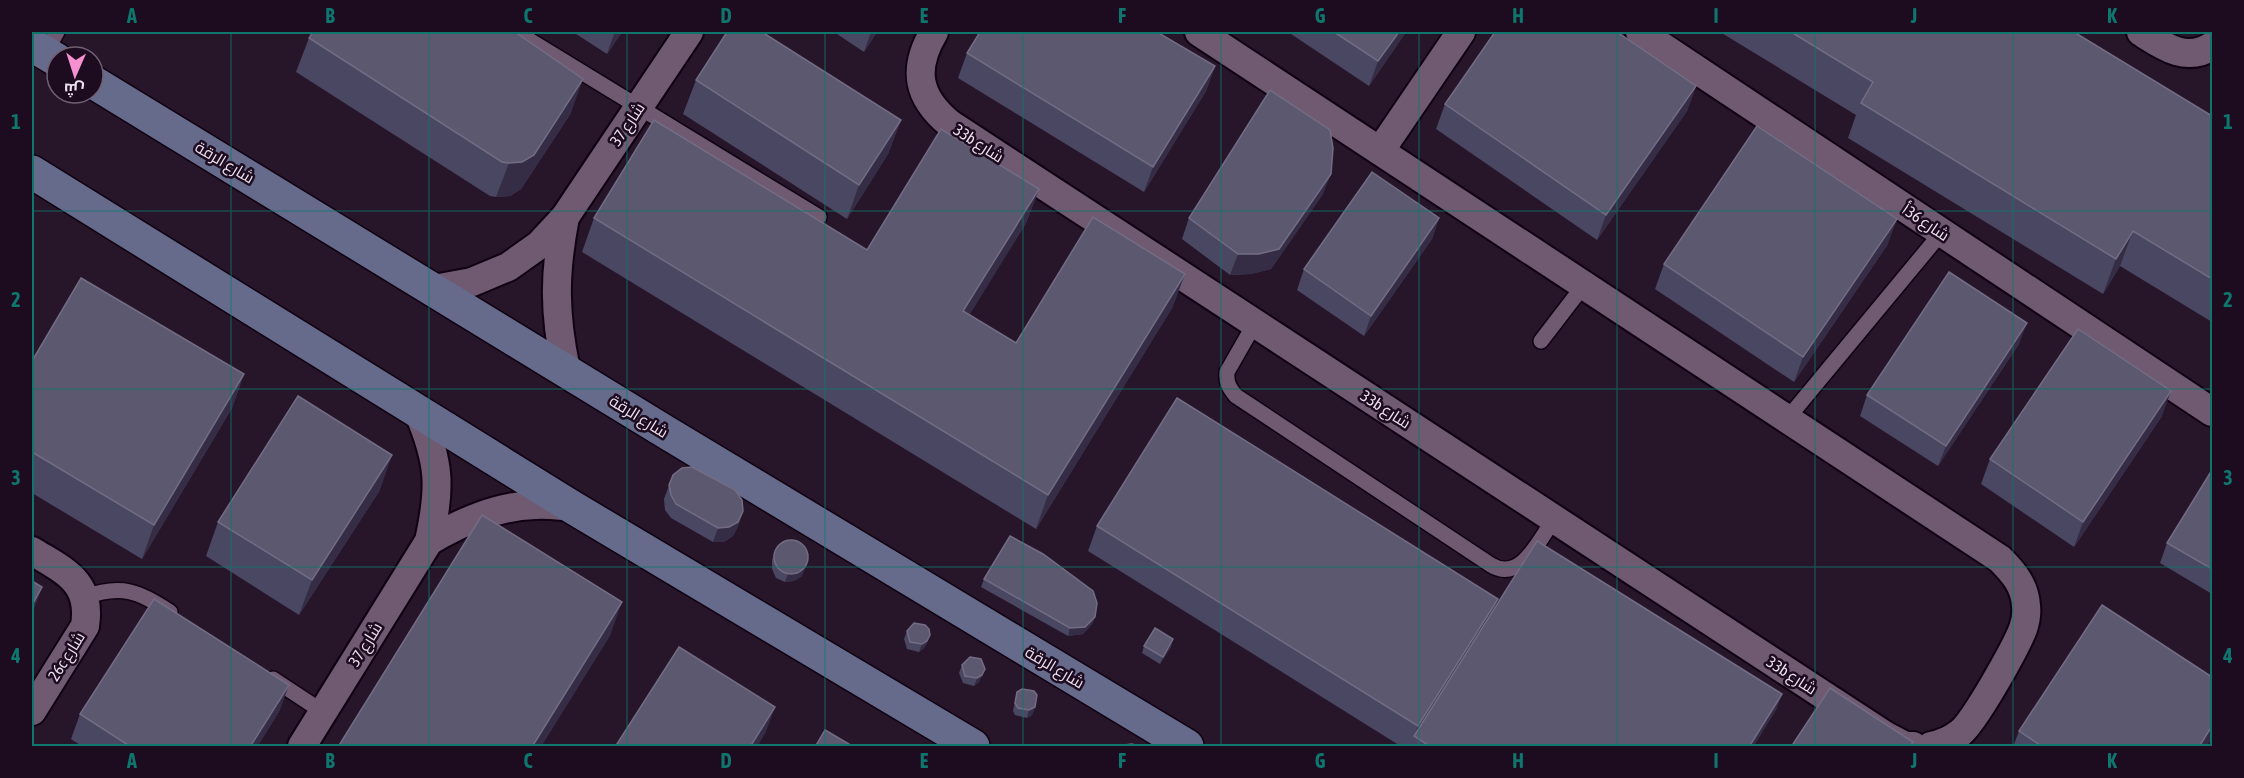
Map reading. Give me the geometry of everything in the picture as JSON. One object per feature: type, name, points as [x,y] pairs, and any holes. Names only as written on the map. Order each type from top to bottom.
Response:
[{"type":"street","name":"شارع 37","points":[[434,289],[472,282],[508,267],[539,245],[565,217],[688,32]]},
{"type":"street","name":"33b شارع","points":[[934,32],[921,59],[920,78],[925,96],[935,112],[950,124],[1886,736],[1905,746],[1912,747]]},
{"type":"street","points":[[1199,32],[2000,559],[2014,572],[2023,589],[2027,608],[2024,627],[2016,644],[1962,732],[1945,743],[1931,747]]},
{"type":"street","points":[[1380,151],[1461,32]]},
{"type":"street","name":"شارع 36أ","points":[[1640,32],[2212,412]]},
{"type":"street","points":[[2141,32],[2173,51],[2189,54],[2205,51],[2212,46]]},
{"type":"street","name":"شارع الرقة","points":[[105,89],[1187,747]]},
{"type":"street","points":[[32,172],[572,507],[973,747]]},
{"type":"street","name":"شارع 37","points":[[565,217],[558,255],[555,293],[558,332],[566,370]]},
{"type":"street","name":"شارع 37","points":[[302,747],[429,541],[436,508],[437,475],[431,442],[418,411]]},
{"type":"street","name":"شارع 37","points":[[429,541],[461,523],[498,510],[535,505],[572,507]]},
{"type":"street","points":[[32,551],[69,574],[79,584],[85,597]]},
{"type":"street","name":"26c شارع","points":[[32,711],[85,626],[87,612],[85,597]]},
{"type":"lane","points":[[516,32],[819,217]]},
{"type":"lane","points":[[1787,419],[1942,232]]},
{"type":"lane","points":[[1541,341],[1584,285]]},
{"type":"lane","points":[[1256,323],[1227,372],[1226,381],[1236,396],[1481,559],[1499,570],[1508,571],[1516,568],[1523,562],[1554,519]]},
{"type":"lane","points":[[85,597],[100,592],[131,591],[146,596],[186,622]]},
{"type":"lane","points":[[264,673],[323,712]]},
{"type":"building","points":[[313,32],[515,32],[583,79],[534,155],[522,162],[502,162],[309,38]]},
{"type":"building","points":[[727,32],[762,32],[901,120],[859,185],[696,80]]},
{"type":"building","points":[[980,32],[1157,32],[1215,66],[1153,167],[967,53]]},
{"type":"building","points":[[1334,32],[1399,32],[1378,61]]},
{"type":"building","points":[[1495,32],[1617,32],[1696,86],[1606,215],[1445,104]]},
{"type":"building","points":[[1791,32],[2074,32],[2212,116],[2212,279],[2133,231],[2116,259],[1861,103],[1873,82]]},
{"type":"building","points":[[1270,90],[1330,130],[1333,148],[1331,174],[1279,249],[1259,254],[1238,254],[1189,218]]},
{"type":"building","points":[[654,120],[867,250],[941,129],[1039,189],[963,311],[1016,343],[1093,217],[1185,274],[1048,495],[594,218]]},
{"type":"building","points":[[1757,126],[1897,219],[1803,357],[1664,264]]},
{"type":"building","points":[[1372,172],[1439,218],[1371,316],[1304,269]]},
{"type":"building","points":[[1949,272],[2027,323],[1946,446],[1867,395]]},
{"type":"building","points":[[81,278],[244,374],[154,525],[32,452],[32,361]]},
{"type":"building","points":[[2078,329],[2171,391],[2083,522],[1990,459]]},
{"type":"building","points":[[298,396],[392,455],[312,580],[218,522]]},
{"type":"building","points":[[1177,398],[1498,599],[1418,726],[1097,526]]},
{"type":"building","points":[[692,467],[735,490],[742,500],[743,511],[738,522],[729,527],[718,528],[676,504],[669,485],[673,475],[682,468]]},
{"type":"building","points":[[2212,470],[2212,569],[2167,543]]},
{"type":"building","points":[[482,515],[622,602],[532,747],[338,747]]},
{"type":"building","points":[[1010,536],[1043,554],[1093,591],[1097,603],[1095,617],[1085,627],[1070,628],[984,579]]},
{"type":"building","points":[[791,540],[803,545],[808,557],[803,569],[791,574],[779,569],[774,557],[779,545]]},
{"type":"building","points":[[1537,541],[1782,694],[1749,747],[1431,747],[1414,736]]},
{"type":"building","points":[[32,581],[42,587],[32,605]]},
{"type":"building","points":[[154,599],[289,685],[250,747],[131,747],[80,714]]},
{"type":"building","points":[[2102,605],[2212,677],[2212,726],[2199,747],[2043,747],[2019,731]]},
{"type":"building","points":[[914,623],[925,625],[929,629],[930,635],[922,644],[910,642],[907,631]]},
{"type":"building","points":[[1155,628],[1173,639],[1163,657],[1144,646]]},
{"type":"building","points":[[679,647],[775,707],[750,747],[615,747]]},
{"type":"building","points":[[970,657],[981,659],[985,669],[977,678],[965,676],[962,665]]},
{"type":"building","points":[[1830,688],[1913,742],[1910,747],[1791,747]]},
{"type":"building","points":[[1022,689],[1034,691],[1037,695],[1035,707],[1029,710],[1018,708],[1015,703],[1017,692]]},
{"type":"building","points":[[825,730],[854,747],[815,747]]},
{"type":"building","points":[[1132,744],[1139,747],[1121,747],[1124,745]]}]
